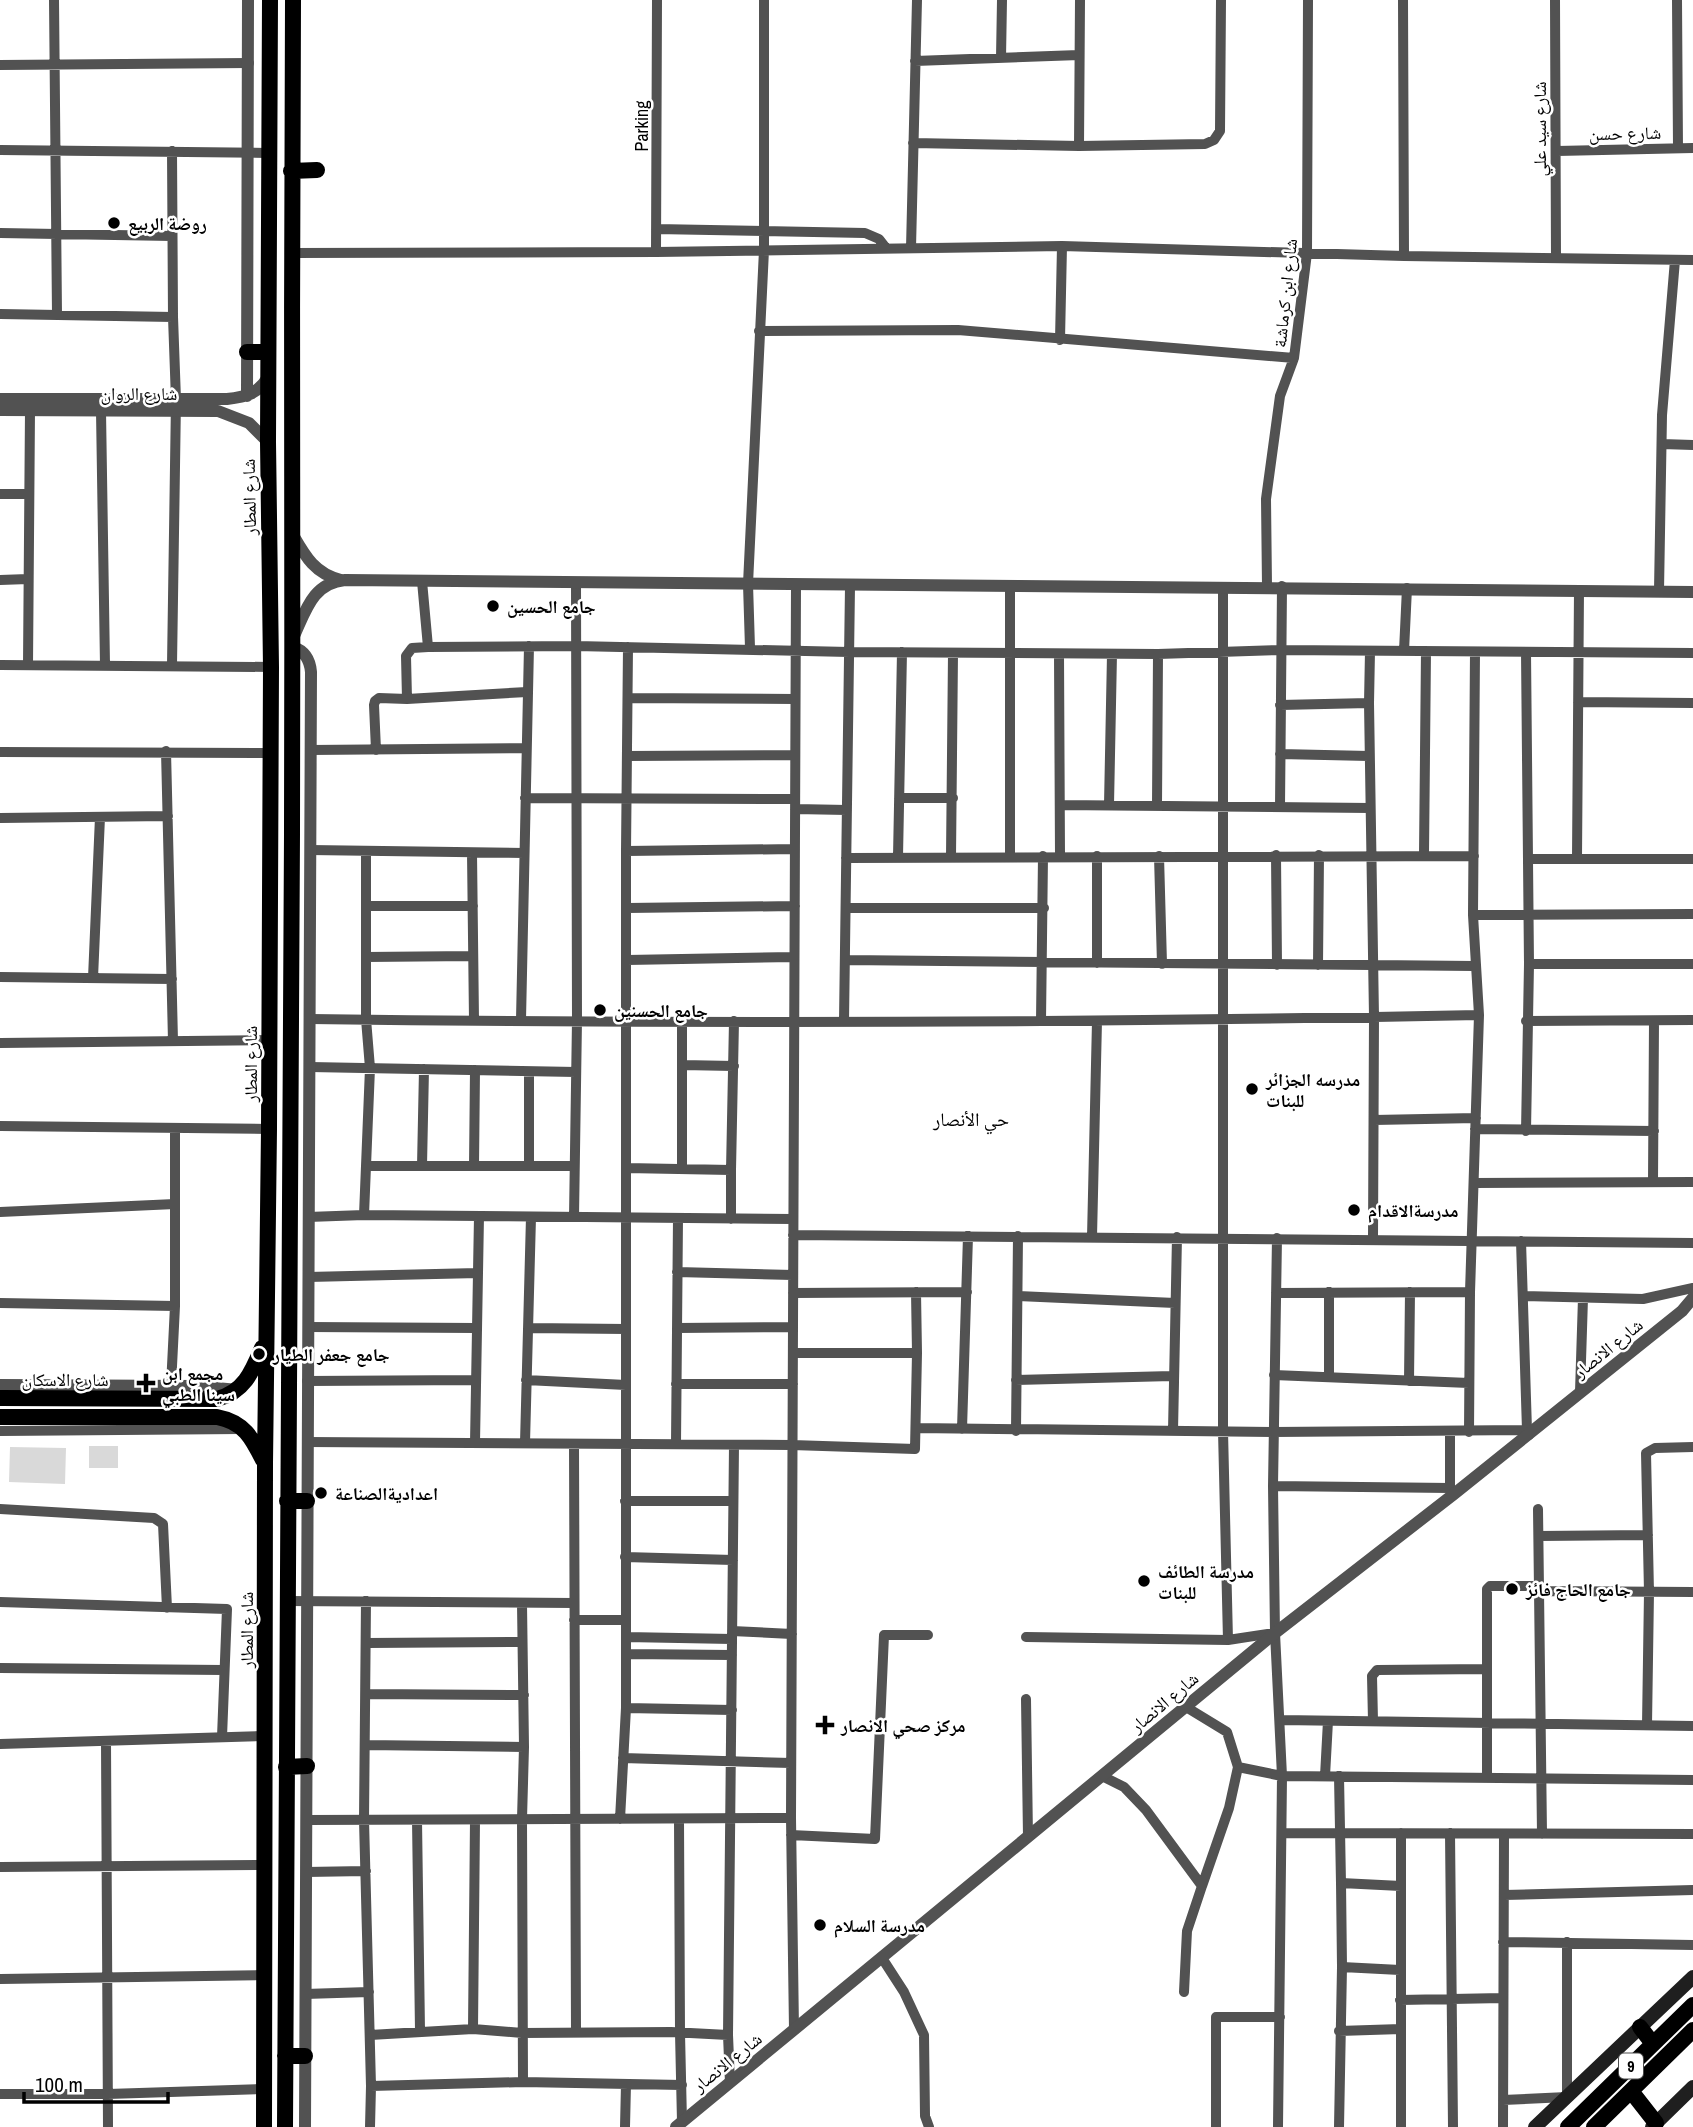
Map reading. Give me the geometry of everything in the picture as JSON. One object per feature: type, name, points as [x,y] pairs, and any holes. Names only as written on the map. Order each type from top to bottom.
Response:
[{"type":"main road","name":"شارع المطار","points":[[264,2127],[265,1463],[271,667],[268,442],[270,0]]},
{"type":"main road","points":[[285,2127],[293,643],[293,0]]},
{"type":"main road","points":[[291,171],[317,170]]},
{"type":"main road","points":[[247,352],[268,352]]},
{"type":"main road","points":[[269,792],[281,796],[292,791]]},
{"type":"main road","points":[[270,832],[281,826],[292,830]]},
{"type":"main road","name":"شارع الاسكان","points":[[0,1398],[138,1398],[168,1392],[217,1399],[238,1391],[250,1376],[266,1339]]},
{"type":"main road","points":[[165,1417],[160,1408],[168,1392]]},
{"type":"main road","points":[[138,1398],[144,1408],[141,1417]]},
{"type":"main road","points":[[0,1417],[109,1424],[141,1417],[218,1417],[230,1420],[245,1429],[265,1463]]},
{"type":"main road","points":[[287,1501],[307,1501]]},
{"type":"main road","points":[[265,1665],[276,1670],[287,1664]]},
{"type":"main road","points":[[264,1710],[273,1705],[286,1710]]},
{"type":"main road","points":[[286,1767],[307,1766]]},
{"type":"main road","points":[[1535,2127],[1693,1977]]},
{"type":"main road","name":"9","points":[[1568,2127],[1693,2005]]},
{"type":"main road","points":[[1640,2027],[1653,2044]]},
{"type":"main road","name":"9","points":[[1594,2127],[1693,2030]]},
{"type":"main road","points":[[285,2056],[305,2056]]},
{"type":"main road","points":[[1631,2091],[1654,2125],[1693,2087]]},
{"type":"street","points":[[54,0],[57,315]]},
{"type":"street","points":[[247,396],[248,0]]},
{"type":"street","name":"Parking","points":[[656,252],[657,0]]},
{"type":"street","points":[[750,648],[748,584],[764,250],[764,0]]},
{"type":"street","points":[[911,248],[917,0]]},
{"type":"street","points":[[1002,0],[1002,58]]},
{"type":"street","points":[[1079,146],[1080,0]]},
{"type":"street","points":[[913,144],[1079,146],[1205,144],[1214,140],[1220,131],[1221,0]]},
{"type":"street","name":"شارع ابن كرماشة","points":[[1267,586],[1266,499],[1280,396],[1294,358],[1307,253],[1308,0]]},
{"type":"street","points":[[1403,0],[1404,256]]},
{"type":"street","name":"شارع سيد علي","points":[[1555,0],[1558,151],[1556,258]]},
{"type":"street","points":[[1677,0],[1678,148]]},
{"type":"street","points":[[915,61],[1079,55]]},
{"type":"street","points":[[0,65],[249,63]]},
{"type":"street","name":"شارع حسن","points":[[1558,151],[1693,148]]},
{"type":"street","points":[[0,150],[269,153]]},
{"type":"street","points":[[172,151],[176,405],[172,665]]},
{"type":"street","points":[[656,229],[865,233],[879,239],[886,248]]},
{"type":"street","points":[[0,233],[172,236]]},
{"type":"street","points":[[1060,340],[1062,246]]},
{"type":"street","points":[[291,253],[656,252],[1062,246],[1404,256],[1693,260]]},
{"type":"street","points":[[1659,591],[1662,444],[1675,260]]},
{"type":"street","points":[[0,314],[173,317]]},
{"type":"street","points":[[760,331],[958,330],[1294,358]]},
{"type":"street","points":[[247,396],[262,387],[268,377]]},
{"type":"street","name":"شارع الروان","points":[[0,410],[101,411],[247,396]]},
{"type":"street","name":"شارع الروان","points":[[0,399],[176,405],[218,411],[229,413],[249,423],[268,442]]},
{"type":"street","points":[[28,665],[30,410]]},
{"type":"street","points":[[101,411],[105,665]]},
{"type":"street","points":[[1662,444],[1693,445]]},
{"type":"street","points":[[0,494],[29,494]]},
{"type":"street","points":[[292,534],[314,567],[328,576],[345,580],[796,586],[1282,586],[1693,592]]},
{"type":"street","points":[[0,580],[28,579]]},
{"type":"street","points":[[305,2127],[311,668],[306,656],[293,643],[314,595],[331,583],[345,580]]},
{"type":"street","points":[[422,581],[428,647]]},
{"type":"street","points":[[573,1217],[576,1072],[576,583]]},
{"type":"street","points":[[794,2031],[791,1763],[796,586]]},
{"type":"street","points":[[844,1021],[850,586]]},
{"type":"street","points":[[1010,586],[1010,856]]},
{"type":"street","points":[[1280,807],[1279,650],[1282,586]]},
{"type":"street","points":[[1223,587],[1223,1431],[1228,1640]]},
{"type":"street","points":[[1404,651],[1407,588]]},
{"type":"street","points":[[1577,858],[1579,590]]},
{"type":"street","points":[[521,1020],[528,646]]},
{"type":"street","points":[[407,699],[406,656],[412,648],[428,647],[628,646],[1059,654],[1279,650],[1693,653]]},
{"type":"street","points":[[620,1819],[626,1708],[628,646]]},
{"type":"street","points":[[1370,651],[1369,756],[1374,1017],[1373,1239]]},
{"type":"street","points":[[1423,855],[1426,651]]},
{"type":"street","points":[[898,857],[902,652]]},
{"type":"street","points":[[1469,1432],[1470,1292],[1479,1015],[1473,915],[1475,652]]},
{"type":"street","points":[[1526,652],[1529,964],[1526,1130]]},
{"type":"street","points":[[951,857],[953,653]]},
{"type":"street","points":[[1059,654],[1060,857]]},
{"type":"street","points":[[1108,806],[1112,654]]},
{"type":"street","points":[[1157,806],[1158,654]]},
{"type":"street","points":[[0,664],[271,667]]},
{"type":"street","points":[[376,750],[375,701],[379,698],[407,699],[527,692]]},
{"type":"street","points":[[628,698],[795,699]]},
{"type":"street","points":[[1578,702],[1693,703]]},
{"type":"street","points":[[1280,705],[1369,703]]},
{"type":"street","points":[[310,750],[526,748]]},
{"type":"street","points":[[166,751],[173,1041]]},
{"type":"street","points":[[0,752],[270,753]]},
{"type":"street","points":[[1280,754],[1369,756]]},
{"type":"street","points":[[627,756],[795,755]]},
{"type":"street","points":[[525,799],[626,797],[795,804],[847,810]]},
{"type":"street","points":[[899,798],[953,798]]},
{"type":"street","points":[[1060,805],[1370,808]]},
{"type":"street","points":[[0,818],[168,816]]},
{"type":"street","points":[[93,978],[100,817]]},
{"type":"street","points":[[626,851],[795,849]]},
{"type":"street","points":[[310,850],[524,853]]},
{"type":"street","points":[[364,1215],[370,1069],[366,1019],[366,852]]},
{"type":"street","points":[[472,853],[474,1020]]},
{"type":"street","points":[[1276,855],[1277,965]]},
{"type":"street","points":[[1318,965],[1319,855]]},
{"type":"street","points":[[1041,1021],[1044,908],[1042,856]]},
{"type":"street","points":[[1097,856],[1097,963]]},
{"type":"street","points":[[1159,856],[1162,964]]},
{"type":"street","points":[[846,858],[1474,856]]},
{"type":"street","points":[[1528,859],[1693,859]]},
{"type":"street","points":[[366,906],[473,906]]},
{"type":"street","points":[[627,908],[795,906]]},
{"type":"street","points":[[846,908],[1044,908]]},
{"type":"street","points":[[1473,915],[1693,914]]},
{"type":"street","points":[[366,957],[473,956]]},
{"type":"street","points":[[627,960],[794,957]]},
{"type":"street","points":[[845,960],[1474,966]]},
{"type":"street","points":[[1529,964],[1693,964]]},
{"type":"street","points":[[0,978],[172,979]]},
{"type":"street","points":[[310,1018],[794,1022],[1223,1020],[1479,1015]]},
{"type":"street","points":[[1526,1021],[1693,1020]]},
{"type":"street","points":[[682,1021],[682,1168]]},
{"type":"street","points":[[731,1219],[734,1021]]},
{"type":"street","points":[[1093,1237],[1097,1021]]},
{"type":"street","points":[[1653,1182],[1654,1021]]},
{"type":"street","points":[[0,1043],[269,1040]]},
{"type":"street","points":[[682,1065],[734,1066]]},
{"type":"street","points":[[310,1067],[576,1072]]},
{"type":"street","points":[[422,1166],[424,1069]]},
{"type":"street","points":[[474,1166],[475,1070]]},
{"type":"street","points":[[529,1072],[529,1166]]},
{"type":"street","points":[[1374,1120],[1475,1124],[1526,1130],[1654,1131]]},
{"type":"street","points":[[0,1126],[269,1129]]},
{"type":"street","points":[[0,1385],[168,1392],[175,1306],[175,1128]]},
{"type":"street","points":[[366,1166],[574,1166]]},
{"type":"street","points":[[626,1168],[732,1170]]},
{"type":"street","points":[[1474,1183],[1693,1182]]},
{"type":"street","points":[[0,1212],[175,1204]]},
{"type":"street","points":[[308,1217],[364,1215],[793,1219]]},
{"type":"street","points":[[475,1443],[479,1216]]},
{"type":"street","points":[[525,1443],[531,1217]]},
{"type":"street","points":[[676,1444],[678,1218]]},
{"type":"street","points":[[793,1235],[1693,1243]]},
{"type":"street","points":[[962,1429],[968,1236]]},
{"type":"street","points":[[1016,1431],[1018,1236]]},
{"type":"street","points":[[1172,1431],[1177,1237]]},
{"type":"street","points":[[1277,1238],[1273,1486],[1275,1633],[1282,1776],[1278,2127]]},
{"type":"street","points":[[916,1428],[1016,1431],[1528,1432],[1521,1241]]},
{"type":"street","points":[[677,1272],[793,1275]]},
{"type":"street","points":[[308,1277],[478,1273]]},
{"type":"street","points":[[1523,1296],[1643,1299],[1693,1288]]},
{"type":"street","points":[[793,1293],[967,1292]]},
{"type":"street","points":[[1329,1292],[1329,1377]]},
{"type":"street","points":[[1409,1381],[1410,1292]]},
{"type":"street","points":[[1276,1293],[1470,1292]]},
{"type":"street","points":[[307,1442],[792,1445],[915,1449],[916,1293]]},
{"type":"street","points":[[1018,1296],[1175,1303]]},
{"type":"street","points":[[1580,1392],[1583,1297]]},
{"type":"street","points":[[1687,1310],[1693,1298]]},
{"type":"street","points":[[0,1303],[175,1306]]},
{"type":"street","name":"شارع الانصار","points":[[679,2124],[1275,1633],[1452,1491],[1687,1310]]},
{"type":"street","points":[[308,1327],[477,1328]]},
{"type":"street","points":[[528,1328],[626,1329]]},
{"type":"street","points":[[677,1328],[793,1328]]},
{"type":"street","points":[[793,1353],[917,1353]]},
{"type":"street","points":[[1275,1375],[1469,1383]]},
{"type":"street","points":[[1016,1380],[1172,1376]]},
{"type":"street","points":[[307,1381],[476,1380]]},
{"type":"street","points":[[526,1380],[626,1385]]},
{"type":"street","points":[[676,1384],[793,1384]]},
{"type":"street","points":[[0,1431],[109,1424],[245,1429]]},
{"type":"street","points":[[1273,1486],[1452,1491],[1450,1432]]},
{"type":"street","points":[[574,1444],[576,2032]]},
{"type":"street","points":[[730,2083],[728,2035],[734,1445]]},
{"type":"street","points":[[1647,1725],[1649,1592],[1646,1453],[1655,1448],[1693,1447]]},
{"type":"street","points":[[625,1501],[733,1501]]},
{"type":"street","points":[[0,1509],[159,1520],[163,1524],[167,1608]]},
{"type":"street","points":[[1538,1509],[1542,1834]]},
{"type":"street","points":[[1539,1536],[1648,1535]]},
{"type":"street","points":[[625,1557],[733,1560]]},
{"type":"street","points":[[1488,1778],[1487,1589],[1490,1586],[1693,1592]]},
{"type":"street","points":[[286,1601],[574,1603]]},
{"type":"street","points":[[366,1601],[365,1820],[370,2127]]},
{"type":"street","points":[[0,1602],[227,1609],[222,1737]]},
{"type":"street","points":[[522,1604],[523,2082]]},
{"type":"street","points":[[574,1620],[626,1620]]},
{"type":"street","points":[[1026,1637],[1228,1640],[1275,1633]]},
{"type":"street","points":[[626,1637],[792,1634]]},
{"type":"street","points":[[791,1835],[875,1839],[884,1635],[928,1635]]},
{"type":"street","points":[[367,1643],[522,1642]]},
{"type":"street","points":[[626,1654],[732,1655]]},
{"type":"street","points":[[0,1668],[224,1670]]},
{"type":"street","points":[[1373,1721],[1372,1676],[1377,1670],[1487,1669]]},
{"type":"street","points":[[366,1694],[524,1695]]},
{"type":"street","points":[[1026,1699],[1028,1837]]},
{"type":"street","points":[[1184,1992],[1187,1931],[1229,1808],[1238,1767],[1227,1732],[1186,1707]]},
{"type":"street","points":[[626,1708],[732,1710]]},
{"type":"street","points":[[1281,1720],[1693,1726]]},
{"type":"street","points":[[1325,1776],[1328,1721]]},
{"type":"street","points":[[0,1744],[265,1736]]},
{"type":"street","points":[[106,1741],[105,1978],[108,2127]]},
{"type":"street","points":[[365,1745],[524,1747]]},
{"type":"street","points":[[623,1758],[791,1763]]},
{"type":"street","points":[[1238,1767],[1282,1776],[1693,1780]]},
{"type":"street","points":[[1102,1776],[1124,1787],[1146,1810],[1202,1886]]},
{"type":"street","points":[[1339,1776],[1342,1967],[1339,2127]]},
{"type":"street","points":[[307,1820],[791,1818]]},
{"type":"street","points":[[679,1819],[682,2085],[679,2124]]},
{"type":"street","points":[[417,1820],[420,2032]]},
{"type":"street","points":[[473,2029],[475,1820]]},
{"type":"street","points":[[1282,1833],[1693,1834]]},
{"type":"street","points":[[1401,1833],[1401,2127]]},
{"type":"street","points":[[1450,1833],[1453,2127]]},
{"type":"street","points":[[1503,2127],[1504,1833]]},
{"type":"street","points":[[0,1867],[265,1865]]},
{"type":"street","points":[[306,1872],[366,1871]]},
{"type":"street","points":[[1341,1883],[1401,1886]]},
{"type":"street","points":[[1504,1895],[1693,1890]]},
{"type":"street","points":[[1503,1942],[1693,1945]]},
{"type":"street","points":[[1503,2101],[1567,2097],[1567,1942]]},
{"type":"street","points":[[882,1958],[904,1992],[923,2035],[925,2116],[929,2127]]},
{"type":"street","points":[[1342,1967],[1400,1970]]},
{"type":"street","points":[[0,1979],[265,1975]]},
{"type":"street","points":[[305,1994],[369,1992]]},
{"type":"street","points":[[1401,2000],[1503,1998]]},
{"type":"street","points":[[1216,2127],[1216,2017],[1280,2017]]},
{"type":"street","points":[[370,2035],[473,2029],[522,2033],[728,2035]]},
{"type":"street","points":[[1339,2031],[1401,2029]]},
{"type":"street","points":[[371,2086],[523,2082],[682,2085]]},
{"type":"street","points":[[625,2127],[626,2084]]},
{"type":"street","points":[[0,2094],[265,2089]]},
{"type":"shaded area","points":[[89,1446],[118,1446],[118,1468],[89,1468]]},
{"type":"shaded area","points":[[10,1447],[66,1448],[65,1484],[9,1482]]},
{"type":"place","name":"روضة الربيع","points":[[114,223]]},
{"type":"place","name":"جامع الحسين","points":[[493,606]]},
{"type":"place","name":"جامع الحسنين","points":[[600,1010]]},
{"type":"place","name":"مدرسه الجزائر للبنات","points":[[1252,1089]]},
{"type":"place","name":"مدرسةالاقدام","points":[[1354,1210]]},
{"type":"place","name":"جامع جعفر الطيار","points":[[259,1354]]},
{"type":"place","name":"مجمع ابن سينا الطبي","points":[[146,1383]]},
{"type":"place","name":"اعداديةالصناعة","points":[[321,1493]]},
{"type":"place","name":"مدرسة الطائف للبنات","points":[[1144,1581]]},
{"type":"place","name":"جامع الحاج فائز","points":[[1512,1589]]},
{"type":"place","name":"مركز صحي الانصار","points":[[825,1725]]},
{"type":"place","name":"مدرسة السلام","points":[[820,1925]]},
{"type":"district","name":"حي الأنصار","points":[[971,1119]]}]
